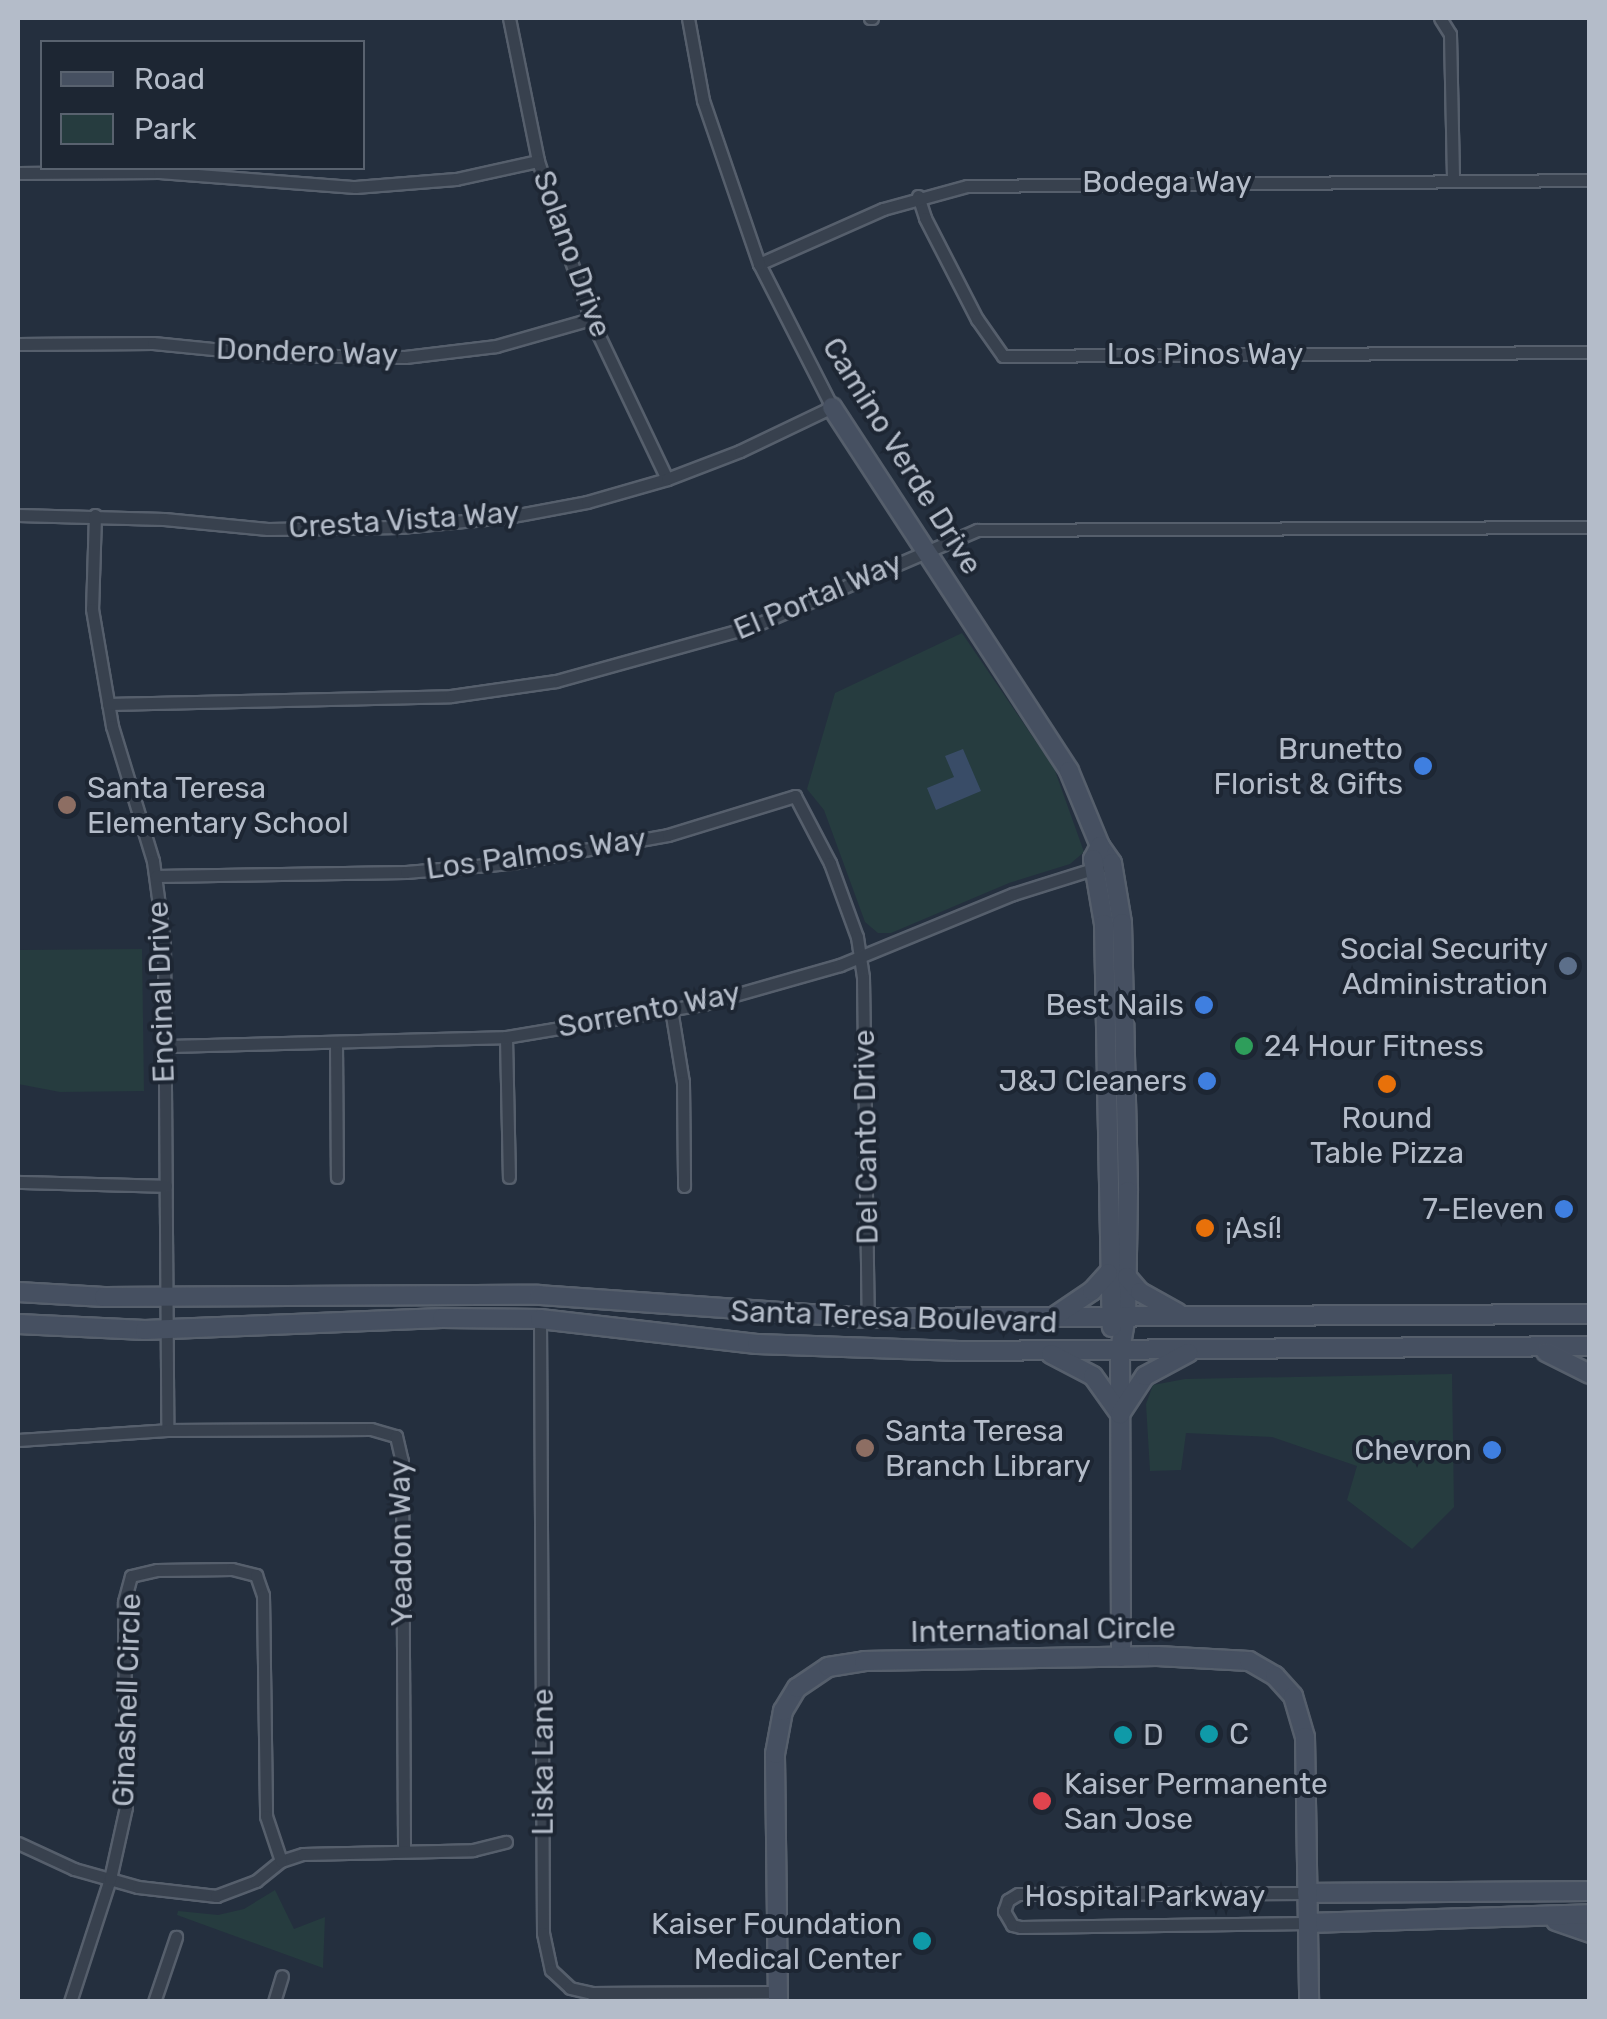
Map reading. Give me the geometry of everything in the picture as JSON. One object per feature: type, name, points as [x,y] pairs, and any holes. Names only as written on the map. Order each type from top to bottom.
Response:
[{"type":"main road","name":"Camino Verde Drive","points":[[832,407],[1069,771],[1100,846],[1108,1273],[1120,1350],[1120,1656]]},
{"type":"main road","name":"Camino Verde Drive","points":[[1103,867],[1122,923],[1127,1277],[1117,1316]]},
{"type":"main road","points":[[1052,1318],[1092,1292],[1108,1273]]},
{"type":"main road","points":[[1127,1277],[1140,1292],[1183,1316]]},
{"type":"main road","name":"Santa Teresa Boulevard","points":[[18,1292],[167,1296],[539,1295],[868,1318],[1587,1312]]},
{"type":"main road","name":"Santa Teresa Boulevard","points":[[18,1324],[167,1330],[442,1318],[540,1319],[792,1346],[1044,1351],[1590,1346]]},
{"type":"main road","points":[[1531,1347],[1576,1364],[1590,1374]]},
{"type":"main road","points":[[1044,1351],[1093,1376],[1120,1414],[1145,1376],[1195,1350]]},
{"type":"main road","name":"International Circle","points":[[778,1996],[775,1754],[784,1711],[797,1688],[828,1668],[864,1661],[1225,1657],[1249,1662],[1275,1676],[1293,1696],[1305,1736],[1308,2002]]},
{"type":"main road","points":[[1581,1891],[1590,1876]]},
{"type":"main road","name":"Hospital Parkway","points":[[1307,1893],[1581,1891]]},
{"type":"main road","name":"Hospital Parkway","points":[[1308,1923],[1590,1914]]},
{"type":"main road","points":[[1531,1918],[1562,1922],[1590,1932]]},
{"type":"street","name":"Solano Drive","points":[[509,18],[538,161],[591,319],[667,479]]},
{"type":"street","name":"Camino Verde Drive","points":[[688,18],[703,100],[759,264],[832,407]]},
{"type":"street","points":[[1440,18],[1450,34],[1453,181]]},
{"type":"street","points":[[18,173],[159,172],[355,187],[456,179],[538,161]]},
{"type":"street","name":"Bodega Way","points":[[759,264],[918,196],[967,186],[1590,180]]},
{"type":"street","name":"Los Pinos Way","points":[[918,196],[925,218],[968,302],[1003,356],[1590,352]]},
{"type":"street","name":"Dondero Way","points":[[18,344],[153,344],[274,355],[405,357],[496,346],[591,319]]},
{"type":"street","name":"Cresta Vista Way","points":[[18,515],[95,515],[268,528],[400,527],[507,517],[587,502],[667,479],[740,451],[832,407]]},
{"type":"street","name":"Encinal Drive","points":[[95,515],[92,609],[108,704],[156,876],[164,942],[167,1430]]},
{"type":"street","name":"El Portal Way","points":[[108,704],[451,696],[556,681],[751,627],[976,530],[1590,527]]},
{"type":"street","name":"Los Palmos Way","points":[[156,876],[406,872],[511,863],[668,835],[795,796],[830,863],[860,957]]},
{"type":"street","name":"Sorrento Way","points":[[165,1046],[506,1037],[704,1004],[860,957],[1013,894],[1103,867]]},
{"type":"street","name":"Del Canto Drive","points":[[860,957],[868,1318]]},
{"type":"street","points":[[671,1009],[683,1082],[684,1186]]},
{"type":"street","points":[[506,1037],[509,1177]]},
{"type":"street","points":[[336,1043],[336,1177]]},
{"type":"street","points":[[18,1182],[166,1186]]},
{"type":"street","name":"Liska Lane","points":[[540,1319],[543,1934],[551,1970],[570,1988],[591,1993],[778,1996]]},
{"type":"street","name":"Yeadon Way","points":[[18,1440],[167,1430],[371,1429],[396,1436],[402,1461],[404,1850]]},
{"type":"street","name":"Ginashell Circle","points":[[110,1880],[126,1807],[124,1602],[132,1576],[157,1570],[232,1570],[256,1575],[263,1595],[266,1816],[281,1861]]},
{"type":"street","points":[[18,1842],[74,1869],[110,1880],[216,1896],[256,1881],[281,1861],[334,1850],[474,1850],[506,1842]]},
{"type":"street","points":[[70,2002],[110,1880]]},
{"type":"street","name":"Hospital Parkway","points":[[1307,1893],[1018,1894],[1008,1900],[1004,1911],[1012,1925],[1021,1926],[1308,1923]]},
{"type":"street","points":[[154,2002],[176,1937]]},
{"type":"street","points":[[274,2002],[282,1976]]},
{"type":"green space","points":[[962,633],[1054,768],[1084,852],[1070,864],[1009,883],[891,933],[878,933],[865,922],[824,810],[807,789],[835,693]]},
{"type":"green space","points":[[142,949],[144,1091],[60,1092],[18,1084],[18,950]]},
{"type":"green space","points":[[1452,1374],[1454,1507],[1412,1549],[1347,1500],[1357,1466],[1272,1437],[1186,1433],[1181,1470],[1150,1471],[1146,1404],[1153,1385],[1185,1379]]},
{"type":"green space","points":[[275,1890],[294,1929],[325,1917],[323,1968],[177,1915],[178,1911],[218,1915],[244,1909]]},
{"type":"water","points":[[963,749],[981,791],[936,810],[927,788],[954,777],[945,756]]},
{"type":"place","name":"Brunetto Florist & Gifts","points":[[1423,766]]},
{"type":"place","name":"Santa Teresa Elementary School","points":[[67,805]]},
{"type":"place","name":"Social Security Administration","points":[[1568,966]]},
{"type":"place","name":"Best Nails","points":[[1204,1005]]},
{"type":"place","name":"24 Hour Fitness","points":[[1244,1046]]},
{"type":"place","name":"J&J Cleaners","points":[[1207,1081]]},
{"type":"place","name":"Round Table Pizza","points":[[1387,1084]]},
{"type":"place","name":"7-Eleven","points":[[1564,1209]]},
{"type":"place","name":"¡Así!","points":[[1205,1228]]},
{"type":"place","name":"Santa Teresa Branch Library","points":[[865,1448]]},
{"type":"place","name":"Chevron","points":[[1492,1450]]},
{"type":"place","name":"C","points":[[1209,1734]]},
{"type":"place","name":"D","points":[[1123,1735]]},
{"type":"place","name":"Kaiser Permanente San Jose","points":[[1042,1801]]},
{"type":"place","name":"Kaiser Foundation Medical Center","points":[[922,1941]]}]
